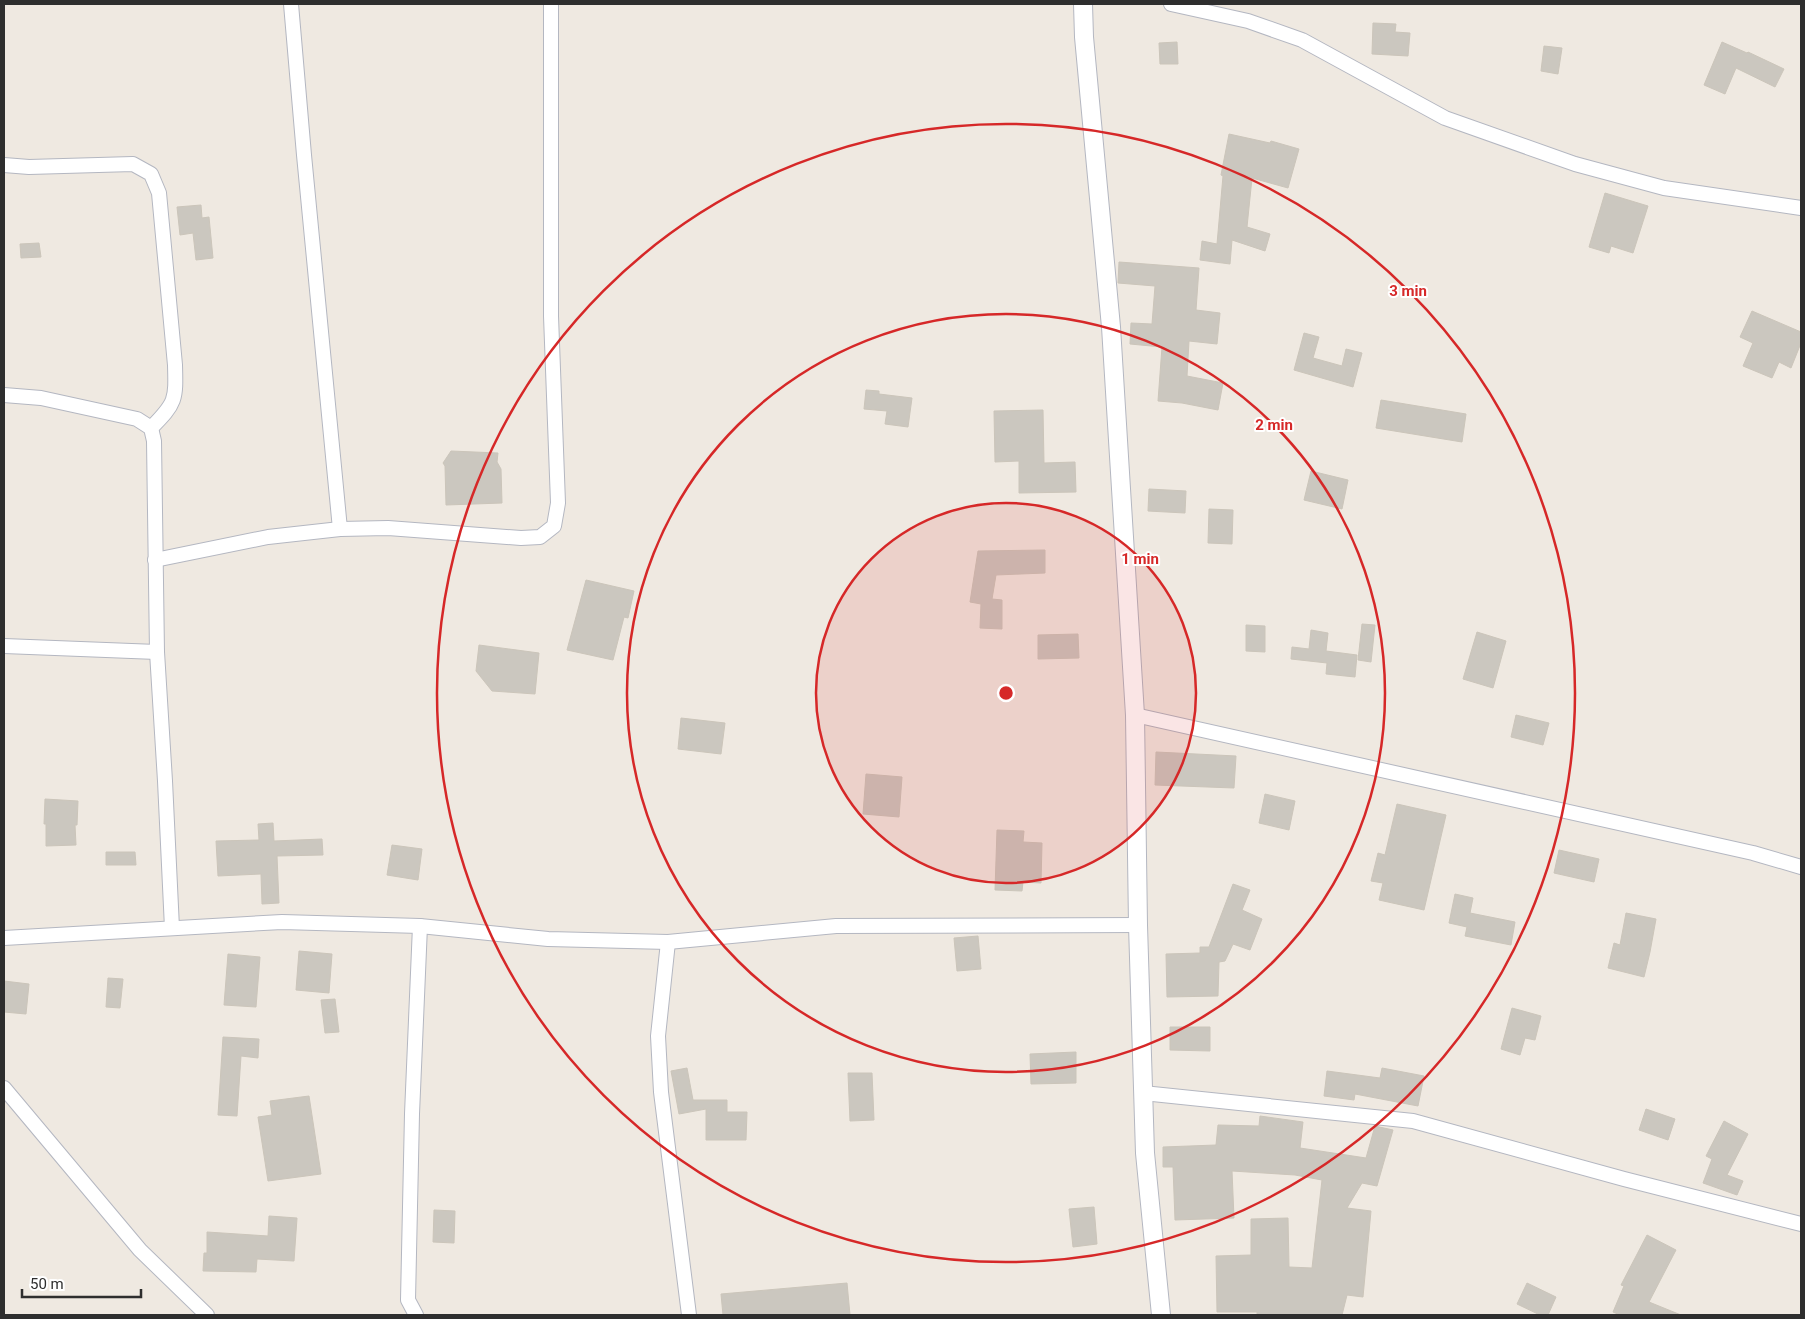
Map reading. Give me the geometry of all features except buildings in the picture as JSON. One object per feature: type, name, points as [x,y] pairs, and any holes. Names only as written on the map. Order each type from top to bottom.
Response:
[{"type":"street","points":[[291,4],[340,529]]},
{"type":"street","points":[[155,560],[268,537],[340,529],[388,528],[521,538],[540,537],[554,526],[558,504],[551,316],[551,4]]},
{"type":"street","points":[[1083,4],[1084,37],[1111,327],[1135,715],[1138,925],[1145,1153],[1161,1315]]},
{"type":"street","points":[[1171,4],[1248,21],[1302,40],[1445,118],[1575,164],[1664,188],[1801,208]]},
{"type":"street","points":[[4,165],[133,164],[151,174],[159,193],[176,392],[169,410],[151,428]]},
{"type":"street","points":[[4,395],[41,398],[138,419],[151,428],[154,441],[157,652],[172,928]]},
{"type":"street","points":[[4,646],[157,652]]},
{"type":"street","points":[[1135,715],[1753,853],[1801,867]]},
{"type":"street","points":[[4,938],[282,922],[420,926],[548,939],[668,942],[836,926],[1138,925]]},
{"type":"street","points":[[416,1315],[408,1300],[412,1114],[420,926]]},
{"type":"street","points":[[668,942],[658,1036],[661,1092],[689,1315]]},
{"type":"street","points":[[4,1088],[140,1250],[207,1315]]},
{"type":"street","points":[[1143,1093],[1413,1121],[1624,1179],[1801,1224]]}]
